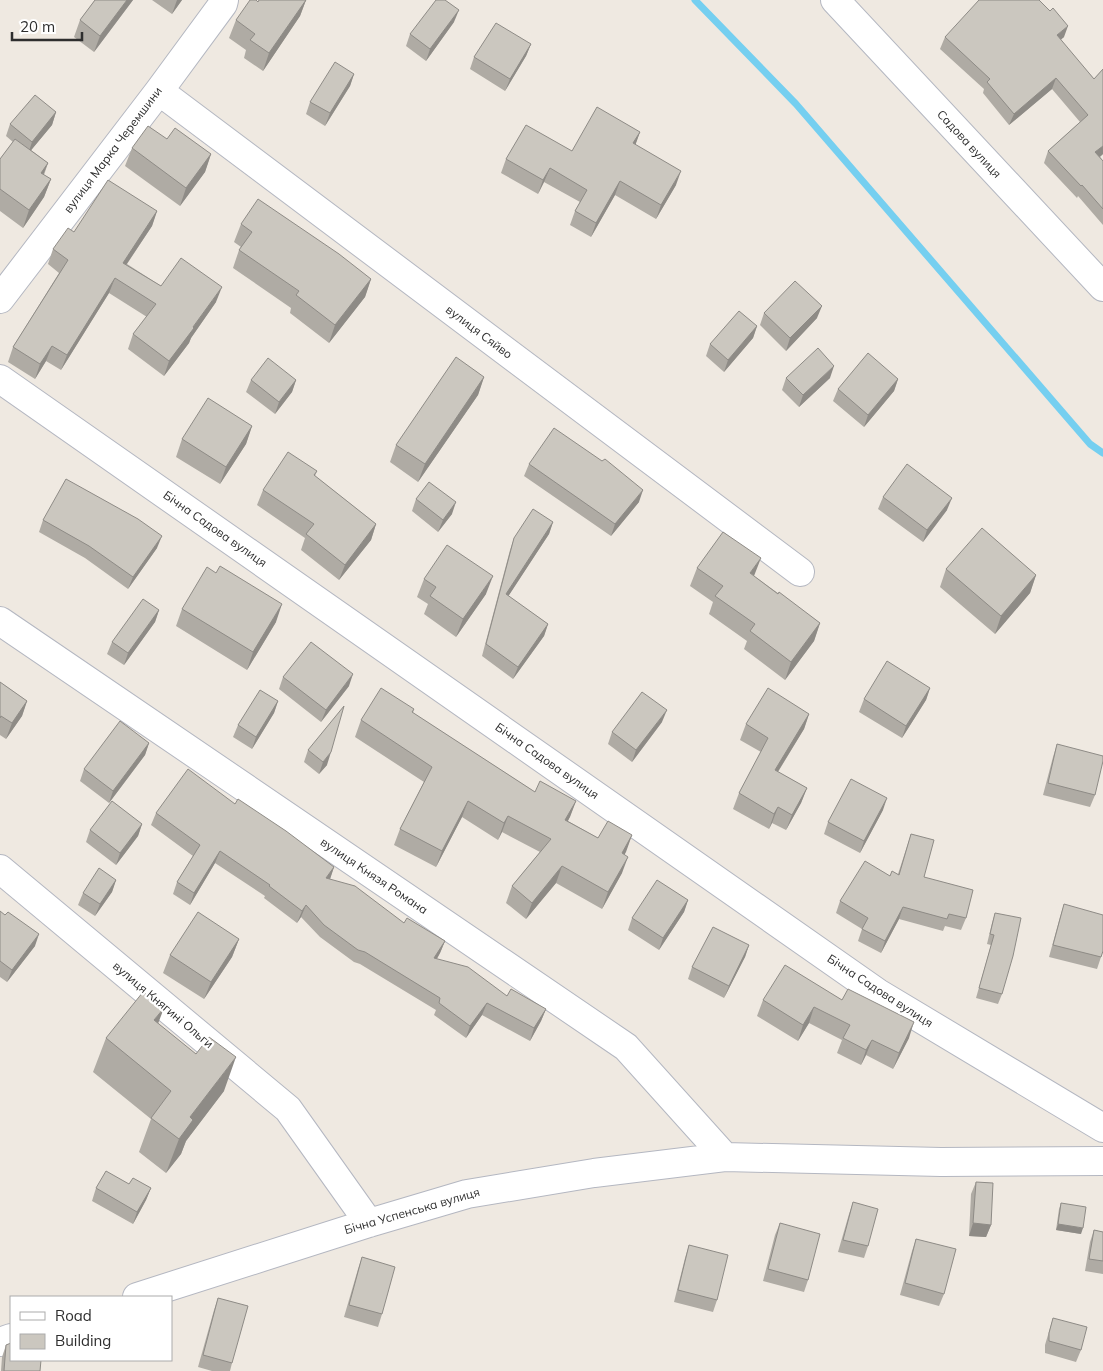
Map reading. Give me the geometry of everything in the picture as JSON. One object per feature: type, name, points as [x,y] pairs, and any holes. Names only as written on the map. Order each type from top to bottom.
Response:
[{"type":"street","name":"вулиця Марка Черемшини","points":[[0,298],[159,91],[223,4],[224,0]]},
{"type":"street","name":"Садова вулиця","points":[[835,0],[1103,287]]},
{"type":"street","name":"вулиця Сяйво","points":[[159,91],[800,572]]},
{"type":"street","name":"Бічна Садова вулиця","points":[[0,380],[878,993],[1103,1128]]},
{"type":"street","name":"вулиця Князя Романа","points":[[0,621],[626,1047],[725,1157]]},
{"type":"street","name":"вулиця Княгині Ольги","points":[[0,869],[288,1108],[369,1223]]},
{"type":"street","points":[[725,1157],[941,1162],[1103,1160]]},
{"type":"street","name":"Бічна Успенська вулиця","points":[[140,1296],[369,1223],[467,1194],[594,1172],[725,1157]]},
{"type":"building","points":[[95,0],[127,0],[100,36],[80,20]]},
{"type":"building","points":[[250,0],[258,2],[259,0],[306,0],[269,53],[250,40],[255,34],[236,20]]},
{"type":"building","points":[[436,0],[445,0],[459,10],[430,49],[410,34]]},
{"type":"building","points":[[979,0],[1039,0],[1050,11],[1053,8],[1068,26],[1057,35],[1094,79],[1103,69],[1103,146],[1095,152],[1103,161],[1103,209],[1048,151],[1088,115],[1056,78],[1014,114],[987,82],[990,79],[945,37]]},
{"type":"building","points":[[496,23],[531,44],[510,79],[474,57]]},
{"type":"building","points":[[335,62],[354,74],[330,113],[310,102]]},
{"type":"building","points":[[35,95],[56,112],[32,142],[10,124]]},
{"type":"building","points":[[597,107],[640,132],[633,143],[681,171],[661,205],[620,181],[596,223],[575,211],[587,190],[550,168],[543,180],[506,159],[526,125],[572,151]]},
{"type":"building","points":[[148,126],[167,139],[175,128],[211,154],[186,188],[132,148]]},
{"type":"building","points":[[15,139],[48,163],[41,173],[51,179],[29,210],[0,189],[0,159]]},
{"type":"building","points":[[108,180],[157,211],[123,263],[161,286],[181,258],[222,287],[169,361],[133,334],[156,304],[115,278],[67,355],[52,346],[40,364],[13,347],[68,260],[53,249],[68,228],[74,232]]},
{"type":"building","points":[[258,199],[339,254],[371,279],[335,325],[296,295],[299,291],[239,250],[252,232],[241,224]]},
{"type":"building","points":[[795,281],[822,306],[790,338],[764,313]]},
{"type":"building","points":[[739,311],[757,326],[728,360],[710,344]]},
{"type":"building","points":[[818,348],[834,366],[803,395],[786,378]]},
{"type":"building","points":[[868,353],[898,379],[868,415],[838,389]]},
{"type":"building","points":[[456,357],[484,377],[425,464],[396,445]]},
{"type":"building","points":[[268,358],[296,380],[279,402],[251,380]]},
{"type":"building","points":[[208,398],[252,426],[226,467],[182,439]]},
{"type":"building","points":[[554,428],[602,461],[605,459],[643,490],[615,524],[529,464]]},
{"type":"building","points":[[288,452],[317,471],[314,475],[376,524],[345,565],[306,534],[314,524],[263,490]]},
{"type":"building","points":[[907,464],[952,498],[927,530],[883,497]]},
{"type":"building","points":[[66,479],[138,519],[162,536],[133,577],[89,546],[43,520]]},
{"type":"building","points":[[429,482],[456,502],[443,520],[416,499]]},
{"type":"building","points":[[533,509],[553,522],[506,594],[548,624],[518,667],[486,644],[514,538]]},
{"type":"building","points":[[982,528],[1036,575],[1001,616],[946,569]]},
{"type":"building","points":[[723,532],[761,558],[750,573],[820,623],[791,662],[750,631],[755,624],[715,596],[723,586],[697,568]]},
{"type":"building","points":[[447,545],[493,576],[463,619],[430,596],[436,587],[424,579]]},
{"type":"building","points":[[220,566],[282,604],[253,652],[182,609],[207,567],[216,573]]},
{"type":"building","points":[[143,599],[159,610],[128,653],[112,642]]},
{"type":"building","points":[[311,642],[353,674],[326,710],[283,677]]},
{"type":"building","points":[[887,661],[930,688],[906,726],[864,699]]},
{"type":"building","points":[[0,682],[27,701],[12,723],[1,716],[0,718]]},
{"type":"building","points":[[381,688],[414,709],[412,712],[535,792],[540,781],[576,801],[565,820],[598,838],[608,821],[632,835],[622,853],[628,857],[608,892],[562,866],[532,903],[512,886],[551,839],[508,816],[504,823],[468,801],[442,851],[400,829],[432,767],[361,720]]},
{"type":"building","points":[[768,688],[809,714],[775,770],[807,788],[792,815],[778,807],[774,814],[739,793],[768,738],[746,724]]},
{"type":"building","points":[[260,690],[278,701],[256,737],[238,725]]},
{"type":"building","points":[[642,692],[667,710],[636,750],[612,732]]},
{"type":"building","points":[[344,706],[331,752],[323,762],[308,750]]},
{"type":"building","points":[[120,721],[149,743],[113,791],[84,769]]},
{"type":"building","points":[[1057,744],[1103,756],[1095,795],[1048,783]]},
{"type":"building","points":[[188,769],[235,804],[238,799],[286,831],[334,867],[326,878],[355,886],[404,923],[407,918],[445,941],[434,958],[468,967],[507,996],[511,989],[546,1009],[534,1028],[487,1003],[470,1026],[439,1003],[440,998],[365,952],[358,950],[324,925],[306,905],[302,911],[270,885],[220,851],[194,893],[177,882],[200,845],[156,813]]},
{"type":"building","points":[[851,779],[887,798],[864,841],[828,822]]},
{"type":"building","points":[[112,801],[142,824],[120,853],[90,830]]},
{"type":"building","points":[[911,834],[934,840],[924,877],[973,890],[966,918],[949,914],[947,919],[903,907],[885,941],[862,929],[868,918],[840,901],[865,861],[890,876],[892,871],[899,875]]},
{"type":"building","points":[[99,868],[116,880],[100,904],[83,893]]},
{"type":"building","points":[[657,880],[688,900],[663,938],[632,918]]},
{"type":"building","points":[[1064,904],[1103,915],[1103,951],[1101,957],[1053,945]]},
{"type":"building","points":[[0,911],[5,915],[8,912],[39,934],[12,970],[0,961]]},
{"type":"building","points":[[198,912],[239,939],[211,982],[170,955]]},
{"type":"building","points":[[995,913],[1021,918],[1002,994],[979,988],[994,935],[990,934]]},
{"type":"building","points":[[713,927],[749,945],[729,986],[692,967]]},
{"type":"building","points":[[785,965],[842,1000],[848,989],[914,1022],[899,1053],[872,1040],[866,1050],[843,1038],[850,1025],[814,1007],[803,1025],[763,1000]]},
{"type":"building","points":[[143,992],[164,1008],[154,1020],[196,1054],[209,1037],[236,1057],[190,1117],[193,1120],[179,1139],[151,1118],[171,1091],[106,1038]]},
{"type":"building","points":[[106,1171],[129,1184],[133,1178],[151,1188],[137,1212],[96,1188]]},
{"type":"building","points":[[976,1182],[993,1183],[991,1225],[973,1223]]},
{"type":"building","points":[[853,1202],[878,1209],[868,1246],[843,1240]]},
{"type":"building","points":[[1061,1203],[1086,1207],[1083,1228],[1058,1224]]},
{"type":"building","points":[[780,1223],[820,1234],[808,1280],[768,1269]]},
{"type":"building","points":[[1094,1230],[1103,1232],[1103,1261],[1089,1259]]},
{"type":"building","points":[[916,1239],[956,1249],[944,1294],[905,1283]]},
{"type":"building","points":[[689,1245],[728,1255],[717,1300],[678,1290]]},
{"type":"building","points":[[362,1257],[395,1267],[382,1314],[349,1305]]},
{"type":"building","points":[[218,1298],[248,1306],[232,1363],[203,1355]]},
{"type":"building","points":[[1053,1318],[1087,1327],[1081,1350],[1049,1341]]},
{"type":"building","points":[[10,1343],[10,1361],[41,1361],[40,1371],[4,1371],[6,1345]]},
{"type":"waterway","points":[[695,0],[796,104],[1090,444],[1103,453]]}]
